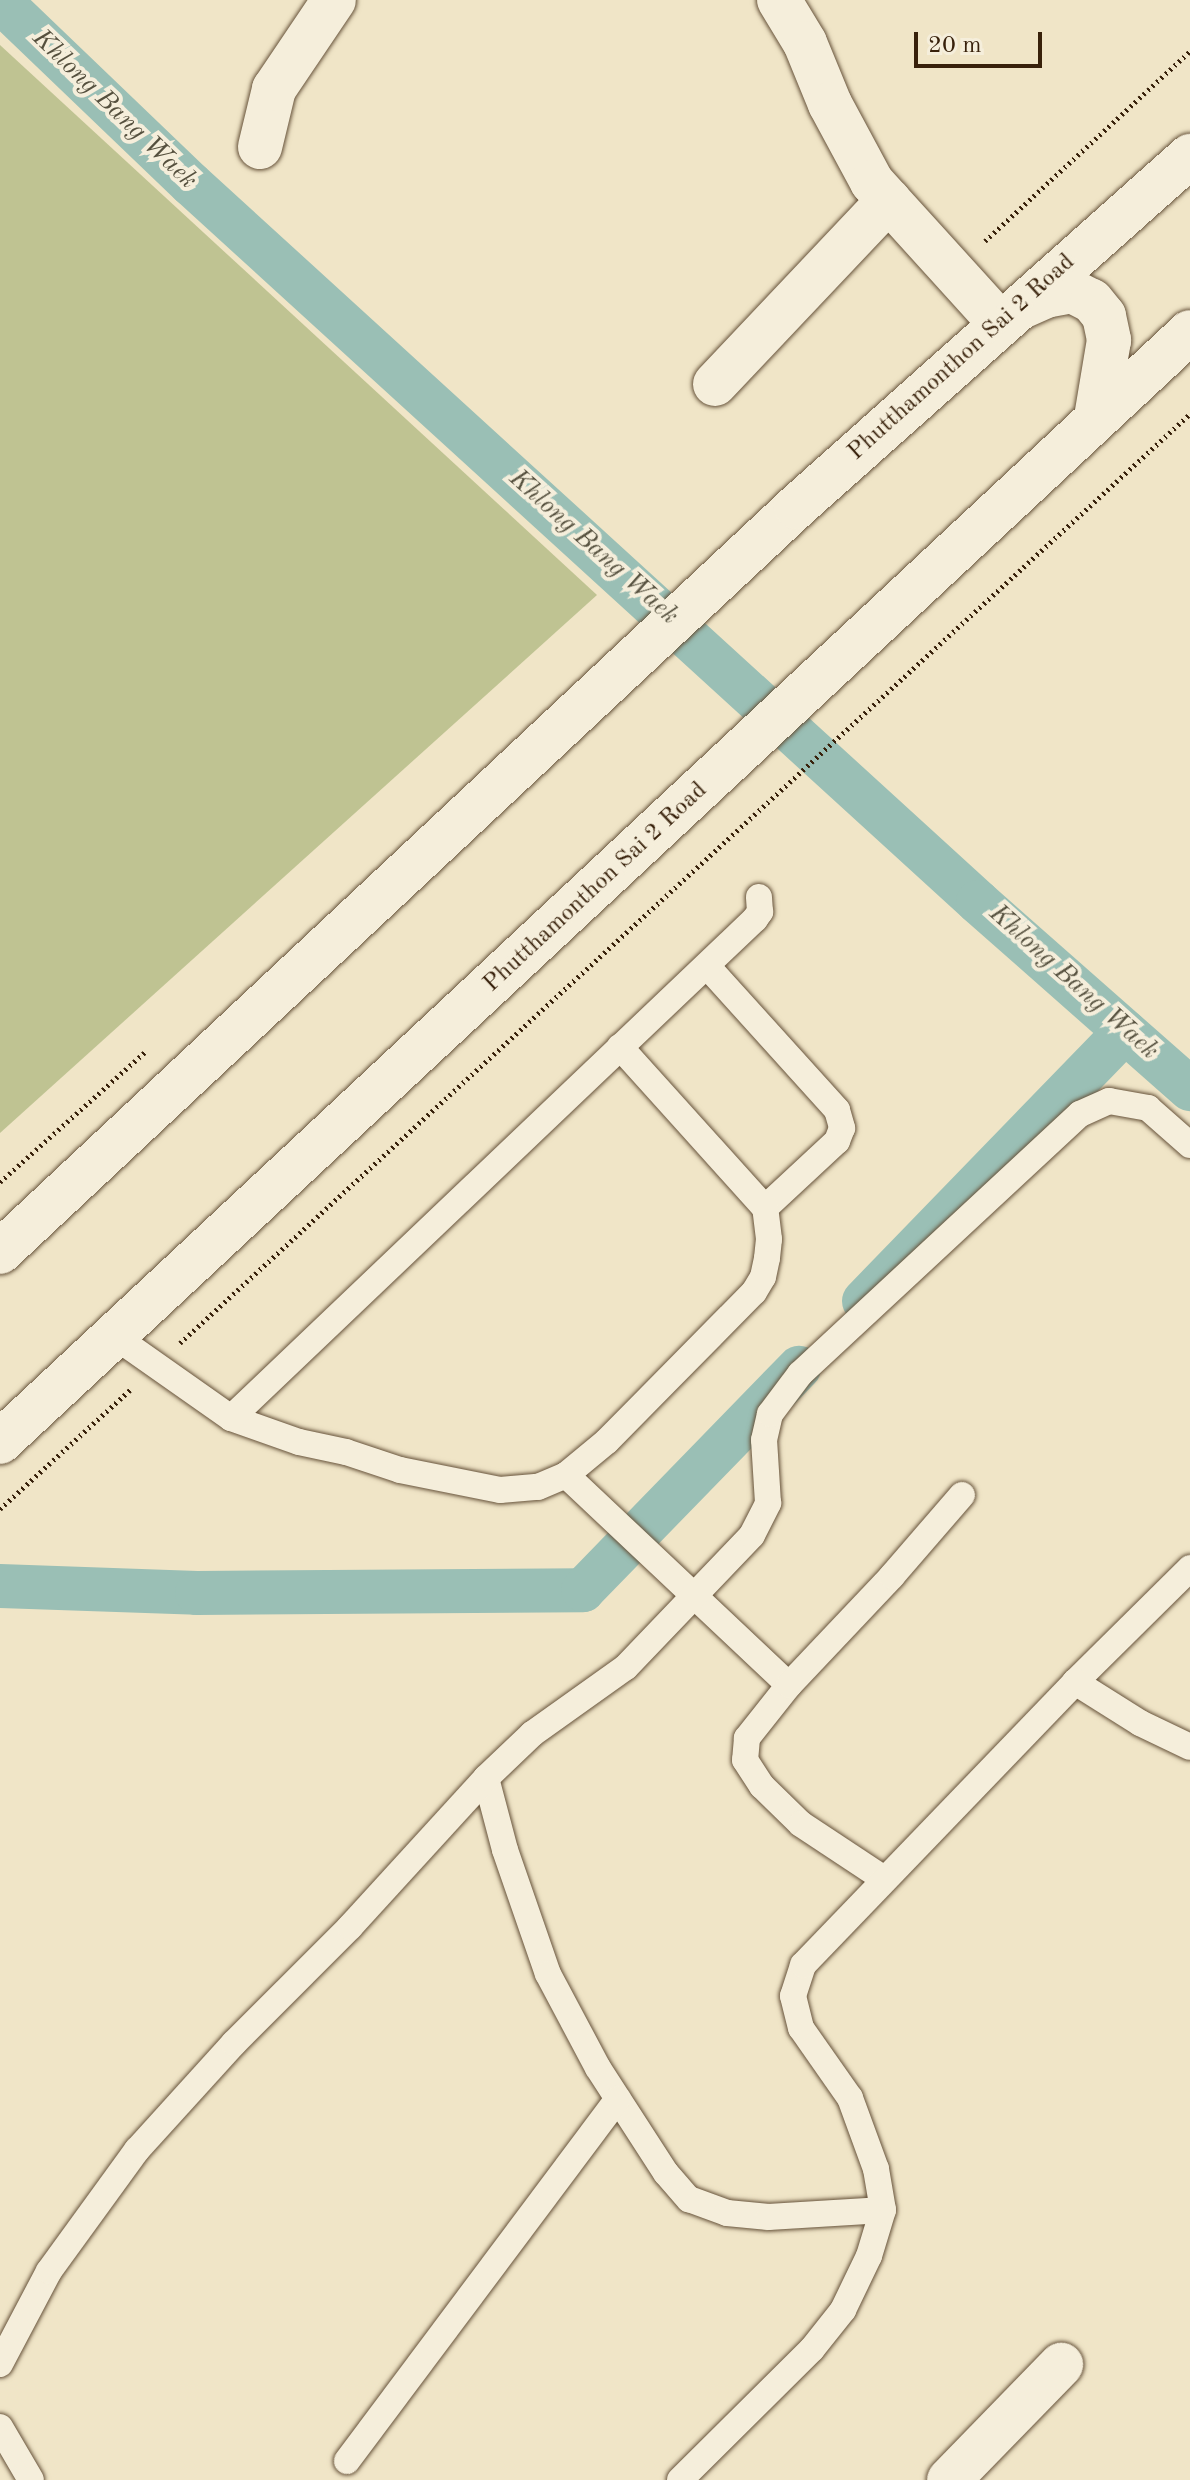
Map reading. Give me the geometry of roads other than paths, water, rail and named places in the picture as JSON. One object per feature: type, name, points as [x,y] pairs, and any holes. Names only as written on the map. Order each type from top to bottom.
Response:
[{"type":"main road","points":[[260,147],[274,89],[334,0]]},
{"type":"main road","points":[[779,0],[805,43],[830,104],[872,182],[1007,316],[1046,296],[1072,291],[1092,301],[1098,308],[1104,316],[1109,340],[1096,418]]},
{"type":"main road","name":"Phutthamonthon Sai 2 Road","points":[[0,1252],[796,507],[1190,156]]},
{"type":"main road","points":[[715,384],[889,200]]},
{"type":"main road","name":"Phutthamonthon Sai 2 Road","points":[[0,1442],[671,820],[1190,332]]},
{"type":"main road","points":[[949,2480],[1061,2365]]},
{"type":"lane","points":[[231,1418],[755,919],[760,912],[759,897]]},
{"type":"lane","points":[[707,966],[837,1110],[842,1128],[837,1141],[765,1208]]},
{"type":"lane","points":[[113,1335],[231,1418],[299,1442],[346,1452],[400,1470],[500,1490],[538,1487],[566,1475],[607,1441],[754,1292],[763,1277],[767,1258],[769,1239],[765,1208],[620,1047]]},
{"type":"lane","points":[[0,2364],[49,2271],[137,2150],[234,2043],[350,1927],[486,1778],[532,1734],[626,1667],[752,1535],[768,1503],[764,1440],[770,1414],[800,1374],[1080,1114],[1109,1101],[1148,1108],[1190,1145]]},
{"type":"lane","points":[[566,1475],[789,1685]]},
{"type":"lane","points":[[884,1879],[801,1824],[762,1786],[745,1760],[747,1738],[789,1685],[892,1576],[962,1495]]},
{"type":"lane","points":[[680,2480],[812,2349],[843,2310],[869,2256],[883,2210],[876,2169],[850,2098],[801,2028],[793,1996],[803,1965],[1075,1682],[1190,1568]]},
{"type":"lane","points":[[1075,1682],[1140,1723],[1190,1747]]},
{"type":"lane","points":[[486,1778],[505,1850],[548,1974],[618,2099],[666,2173],[689,2199],[727,2213],[769,2217],[883,2210]]},
{"type":"lane","points":[[347,2461],[618,2099]]},
{"type":"lane","points":[[0,2427],[31,2480]]},
{"type":"waterway","name":"Khlong Bang Waek","points":[[0,1],[191,184],[978,902],[1190,1089]]},
{"type":"waterway","points":[[864,1301],[1125,1032]]},
{"type":"waterway","points":[[0,1586],[197,1593],[583,1590],[799,1368]]}]
